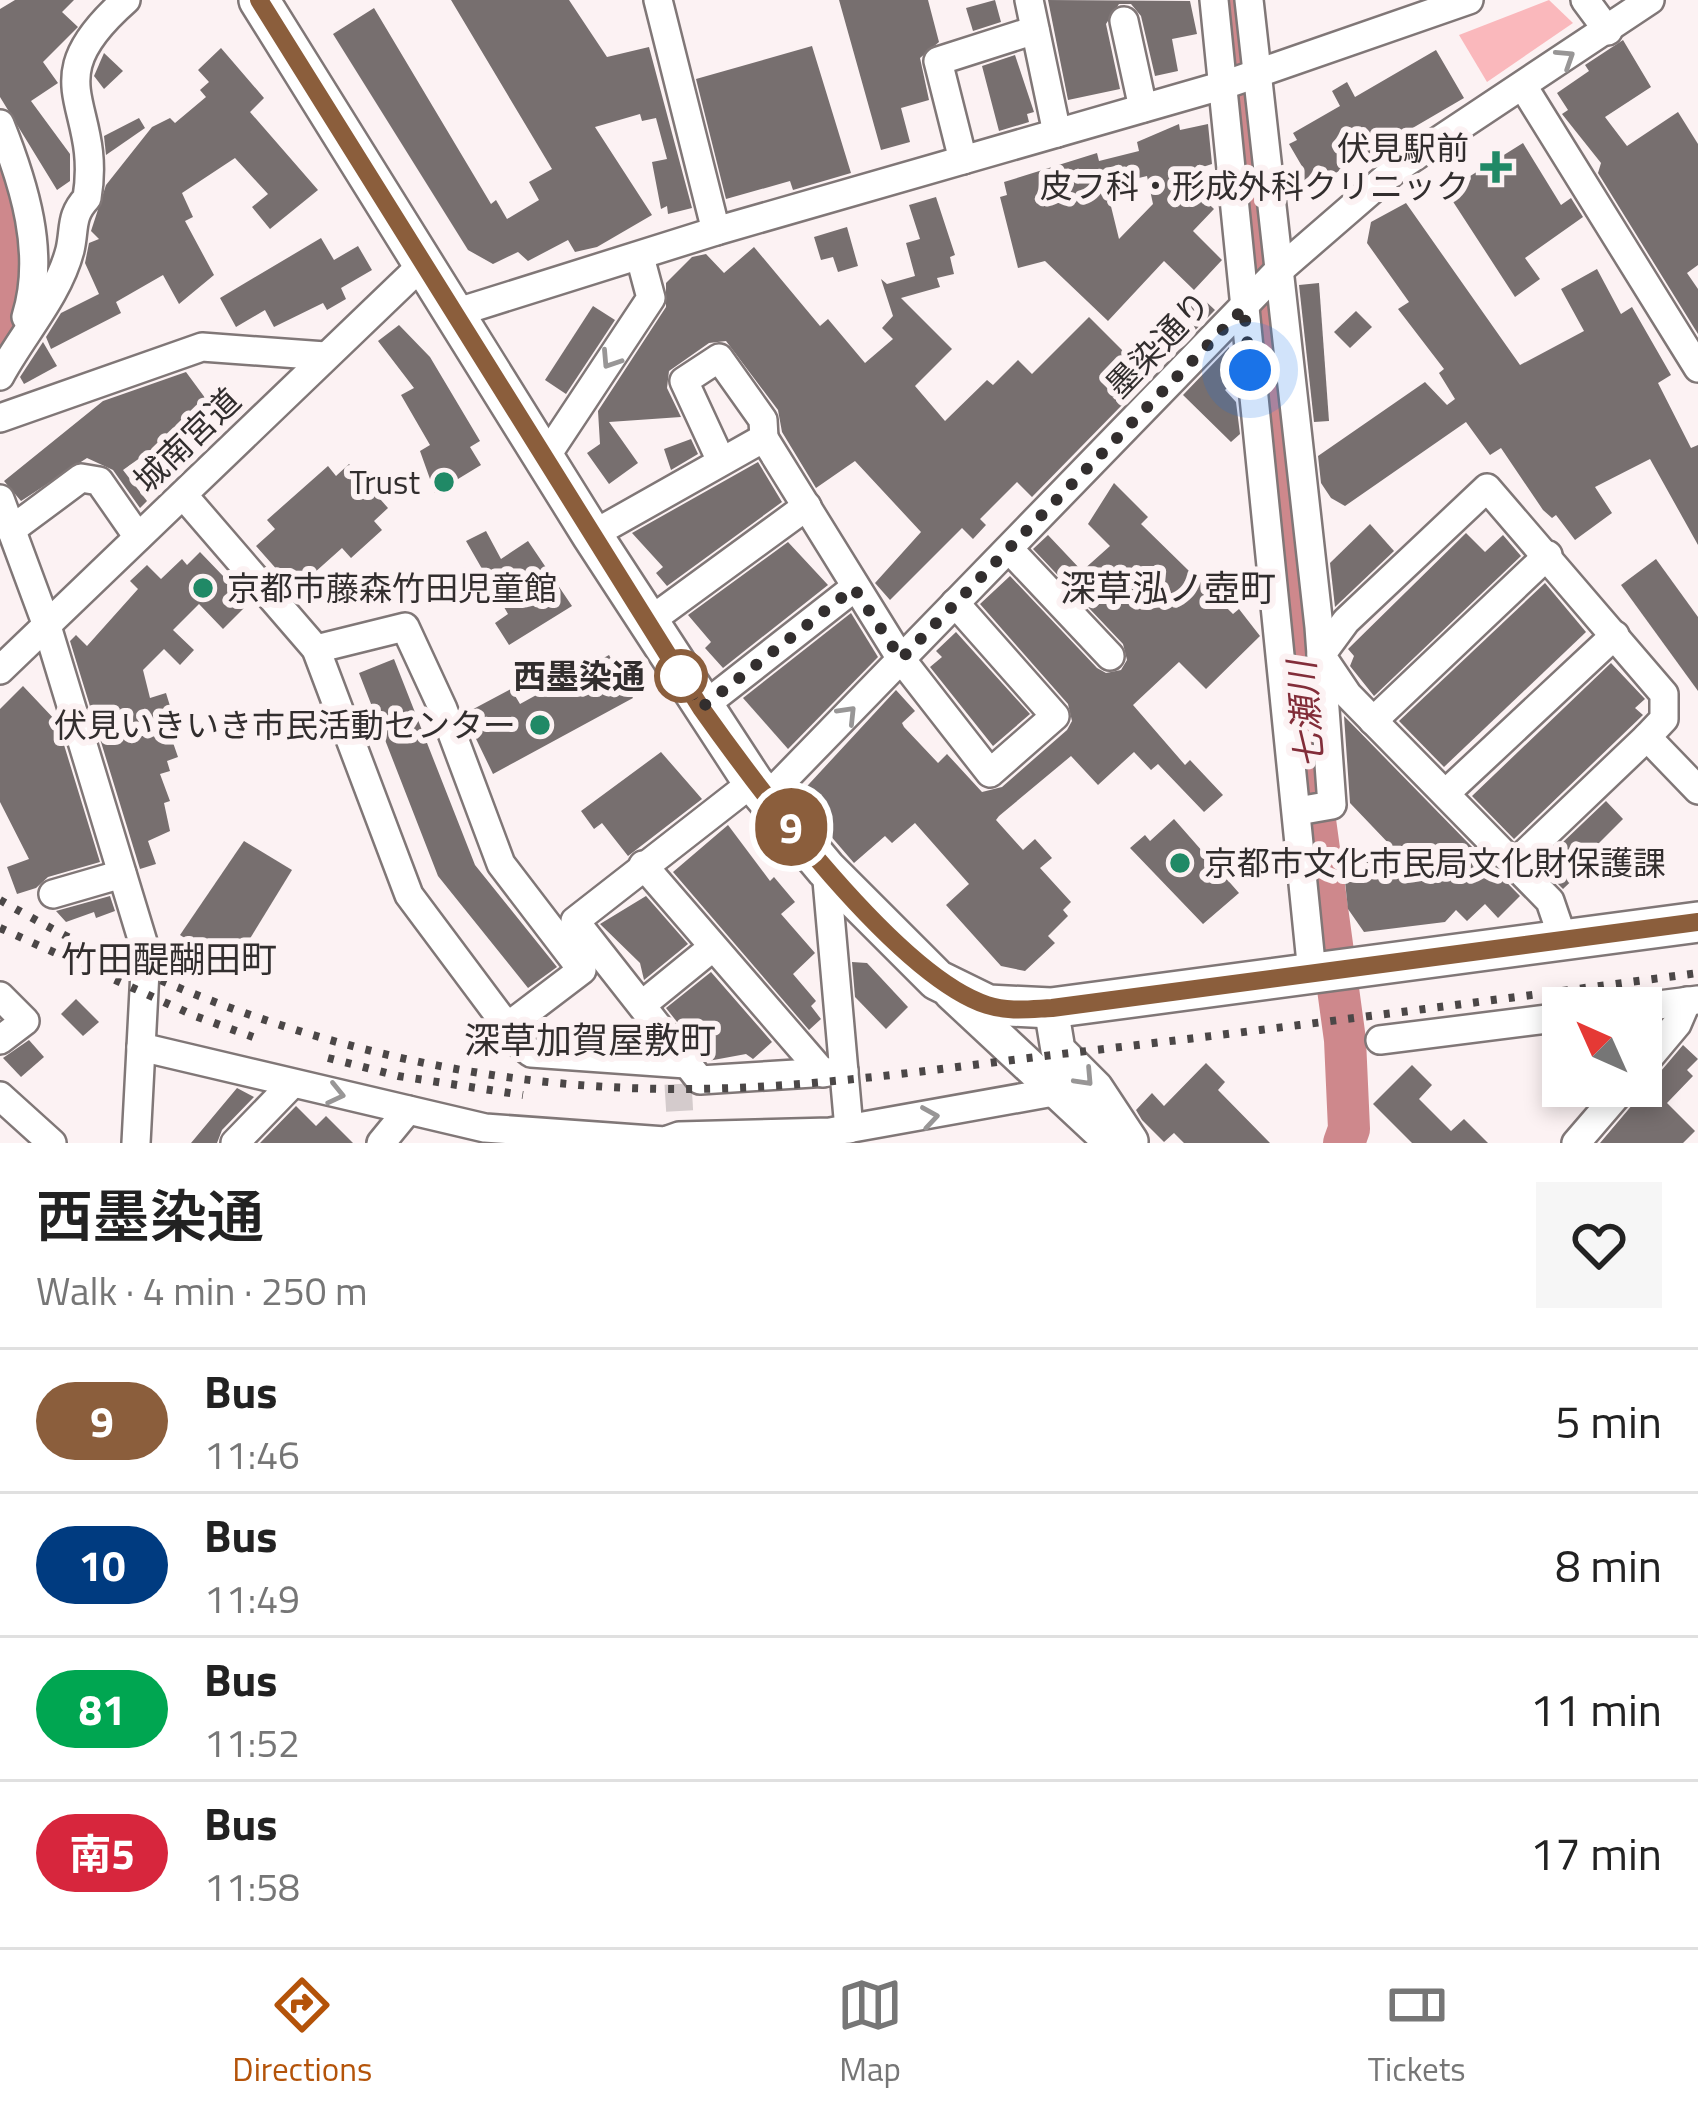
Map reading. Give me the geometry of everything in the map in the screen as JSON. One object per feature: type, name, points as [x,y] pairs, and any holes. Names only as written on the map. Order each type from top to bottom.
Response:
[{"type":"highway","points":[[259,0],[701,708],[759,790],[826,868],[937,980],[988,1005],[1052,1008],[1698,922]]},
{"type":"main road","points":[[937,980],[1112,1143]]},
{"type":"main road","points":[[1052,1008],[1058,1049],[1096,1088],[1132,1143]]},
{"type":"street","points":[[0,376],[59,280],[70,248],[74,212],[87,198],[77,57],[90,32],[126,0]]},
{"type":"street","points":[[659,0],[716,231]]},
{"type":"street","points":[[1029,0],[1058,133]]},
{"type":"street","points":[[1214,0],[1240,80],[1274,276],[1321,655],[1332,805],[1310,810]]},
{"type":"street","points":[[1249,0],[1240,80],[1247,304],[1310,810],[1325,971]]},
{"type":"street","points":[[458,313],[716,231],[1240,80],[1468,0]]},
{"type":"street","points":[[1585,0],[1608,31]]},
{"type":"street","name":"墨染通り","points":[[643,1004],[574,921],[643,865],[759,790],[901,659],[1274,276],[1396,169],[1650,0]]},
{"type":"street","points":[[1124,21],[1143,108]]},
{"type":"street","points":[[963,160],[938,61],[1035,30]]},
{"type":"street","points":[[1523,86],[1698,368]]},
{"type":"street","points":[[0,124],[36,248],[34,290],[17,344]]},
{"type":"street","points":[[545,458],[651,298],[640,257]]},
{"type":"street","name":"城南宮道","points":[[0,670],[424,262]]},
{"type":"street","points":[[0,418],[202,347],[325,356]]},
{"type":"street","points":[[721,461],[684,381],[719,358],[763,420],[764,438],[854,588],[901,659],[990,772],[1054,716],[956,603]]},
{"type":"street","points":[[592,536],[764,438]]},
{"type":"street","points":[[11,530],[81,478],[99,481],[138,537]]},
{"type":"street","points":[[1321,655],[1346,621],[1487,488],[1664,694],[1664,718],[1515,863]]},
{"type":"street","points":[[184,496],[316,649],[409,895],[531,1053],[676,1071],[700,1080],[834,1071]]},
{"type":"street","points":[[0,500],[46,623],[146,952],[136,1143]]},
{"type":"street","points":[[647,623],[807,506]]},
{"type":"street","points":[[1009,549],[1110,656]]},
{"type":"street","points":[[1373,721],[1548,555]]},
{"type":"street","points":[[701,708],[854,588]]},
{"type":"street","points":[[316,649],[405,627],[443,709],[501,864],[582,970],[508,1027]]},
{"type":"street","points":[[1446,793],[1615,634]]},
{"type":"street","points":[[1321,655],[1373,721],[1550,901],[1563,939]]},
{"type":"street","points":[[1647,737],[1698,790]]},
{"type":"street","points":[[643,865],[713,947],[834,1071]]},
{"type":"street","points":[[824,1136],[834,1071],[826,868]]},
{"type":"street","points":[[53,895],[122,874]]},
{"type":"street","points":[[676,1071],[643,1004],[713,947]]},
{"type":"street","points":[[0,996],[26,1022],[0,1040]]},
{"type":"street","points":[[1687,1008],[1698,1045]]},
{"type":"street","points":[[1662,1040],[1687,1008]]},
{"type":"street","points":[[1380,1040],[1542,1020]]},
{"type":"street","points":[[141,1046],[408,1110],[477,1136],[633,1141],[680,1127],[824,1136],[1059,1091]]},
{"type":"street","points":[[235,1143],[292,1084]]},
{"type":"street","points":[[1,1099],[52,1143]]},
{"type":"street","points":[[1576,1143],[1606,1107]]},
{"type":"street","points":[[381,1143],[408,1110]]},
{"type":"shaded area","points":[[1549,0],[1573,23],[1487,82],[1459,35]]},
{"type":"building","points":[[15,0],[74,0],[62,12],[78,27],[43,62],[58,83],[31,101],[70,154],[70,181],[57,190],[0,97],[0,9]]},
{"type":"building","points":[[451,0],[569,0],[607,57],[649,47],[692,208],[668,214],[667,206],[661,209],[652,162],[667,159],[656,118],[642,121],[640,114],[595,127],[652,215],[597,247],[575,252],[568,240],[528,261],[518,252],[493,264],[468,250],[333,34],[374,8],[491,204],[496,200],[507,219],[539,200],[529,182],[552,169]]},
{"type":"building","points":[[839,0],[928,0],[939,42],[920,58],[929,100],[901,108],[910,142],[881,150]]},
{"type":"building","points":[[995,0],[1001,22],[973,31],[966,8]]},
{"type":"building","points":[[1048,0],[1190,1],[1197,34],[1172,39],[1178,71],[1155,76],[1141,16],[1131,4],[1119,4],[1106,24],[1120,89],[1068,100]]},
{"type":"building","points":[[1623,40],[1651,87],[1605,117],[1627,146],[1678,112],[1698,144],[1698,265],[1687,273],[1698,289],[1698,334],[1598,173],[1601,163],[1562,114],[1568,110],[1557,93],[1589,71],[1585,65]]},
{"type":"building","points":[[812,46],[851,173],[793,190],[790,181],[726,199],[696,79]]},
{"type":"building","points":[[221,48],[264,98],[250,112],[318,190],[270,229],[252,207],[268,194],[235,158],[182,193],[193,217],[185,221],[214,275],[179,304],[163,275],[116,302],[121,313],[51,349],[46,337],[61,313],[99,294],[85,263],[89,243],[99,239],[91,231],[106,185],[152,127],[170,118],[175,123],[206,97],[200,90],[209,82],[198,70]]},
{"type":"building","points":[[1436,50],[1464,98],[1303,192],[1293,173],[1303,168],[1289,144],[1297,140],[1293,133],[1340,106],[1332,91],[1347,82],[1355,97]]},
{"type":"building","points":[[104,53],[123,71],[104,89],[94,76]]},
{"type":"building","points":[[1015,55],[1034,112],[1027,114],[1029,122],[999,131],[982,66]]},
{"type":"building","points":[[139,118],[145,128],[106,155],[104,136]]},
{"type":"building","points":[[1179,124],[1180,130],[1208,124],[1212,164],[1178,175],[1214,209],[1193,231],[1222,260],[1194,290],[1164,261],[1108,321],[1045,261],[1018,268],[1000,197],[1007,195],[1004,182],[1097,153],[1099,161],[1139,151],[1137,142]],"holes":[[[1147,176],[1153,204],[1119,239],[1106,186]]]},
{"type":"building","points":[[1523,143],[1561,205],[1571,198],[1583,217],[1525,258],[1540,279],[1515,297],[1450,197],[1454,194],[1451,188]]},
{"type":"building","points":[[936,197],[955,255],[950,257],[954,274],[937,278],[940,287],[901,298],[952,349],[915,386],[945,421],[987,380],[993,385],[1018,360],[1032,374],[1089,317],[1134,362],[1200,296],[1215,310],[1032,497],[1017,482],[980,519],[986,525],[973,539],[962,528],[890,600],[875,583],[921,532],[855,461],[816,488],[782,432],[778,410],[726,341],[709,343],[669,371],[667,388],[681,417],[609,422],[638,463],[609,484],[587,453],[600,444],[598,411],[666,307],[666,283],[692,257],[706,254],[724,273],[754,247],[820,326],[828,319],[865,363],[893,339],[882,328],[893,316],[881,279],[887,284],[915,276],[906,243],[920,239],[909,205]]},
{"type":"building","points":[[1406,203],[1520,365],[1584,331],[1561,289],[1597,269],[1621,314],[1632,307],[1671,375],[1658,383],[1691,448],[1698,445],[1698,545],[1650,459],[1595,487],[1612,513],[1575,540],[1556,515],[1552,518],[1543,510],[1501,448],[1490,455],[1466,422],[1345,506],[1331,498],[1321,483],[1318,456],[1425,382],[1447,405],[1455,399],[1439,373],[1444,369],[1398,309],[1409,302],[1367,243],[1371,222]]},
{"type":"building","points":[[847,227],[858,266],[838,272],[833,257],[821,260],[814,237]]},
{"type":"building","points":[[321,238],[334,260],[358,246],[372,270],[341,288],[346,299],[327,310],[323,303],[274,327],[265,310],[236,327],[220,298]]},
{"type":"building","points":[[1319,283],[1329,421],[1314,422],[1299,285]]},
{"type":"building","points":[[593,306],[615,320],[566,394],[545,380]]},
{"type":"building","points":[[1356,311],[1372,327],[1350,348],[1334,332]]},
{"type":"building","points":[[399,325],[430,357],[480,441],[470,447],[481,465],[435,493],[420,451],[430,445],[401,395],[414,388],[378,341]]},
{"type":"building","points":[[43,342],[57,366],[24,384],[20,377]]},
{"type":"building","points":[[1229,347],[1234,381],[1225,390],[1236,402],[1240,434],[1231,442],[1183,395]]},
{"type":"building","points":[[186,372],[214,410],[205,417],[218,430],[174,474],[151,450],[123,470],[147,501],[140,508],[113,470],[87,458],[21,501],[4,481],[103,401]]},
{"type":"building","points":[[691,439],[698,454],[671,470],[664,449]]},
{"type":"building","points":[[758,462],[782,502],[667,586],[656,573],[663,567],[632,533]]},
{"type":"building","points":[[349,464],[388,508],[374,521],[382,530],[351,558],[342,548],[295,590],[256,546],[275,529],[267,520],[328,466],[336,476]]},
{"type":"building","points":[[1114,483],[1148,517],[1141,524],[1233,614],[1239,609],[1260,636],[1206,689],[1179,662],[1133,705],[1185,765],[1190,760],[1223,795],[1204,812],[1158,764],[1151,770],[1134,752],[1098,785],[1071,756],[996,820],[1023,850],[1035,839],[1052,858],[1040,868],[1071,902],[1063,910],[1068,916],[1048,936],[1055,943],[1025,971],[1001,966],[946,905],[969,884],[915,823],[892,843],[885,836],[854,863],[797,797],[896,690],[915,711],[902,723],[904,727],[938,763],[947,754],[982,792],[1002,787],[1067,730],[1072,721],[1068,704],[980,604],[1010,576],[1097,668],[1106,673],[1121,670],[1127,660],[1123,644],[1033,549],[1048,535],[1082,571],[1110,546],[1088,524]]},
{"type":"building","points":[[1370,524],[1394,551],[1335,607],[1330,563]]},
{"type":"building","points":[[486,531],[501,559],[528,541],[572,606],[509,645],[495,623],[508,614],[466,541]]},
{"type":"building","points":[[1466,533],[1485,552],[1503,535],[1521,556],[1374,696],[1350,666],[1354,656],[1348,649]]},
{"type":"building","points":[[788,542],[828,585],[723,668],[705,648],[711,642],[688,615]]},
{"type":"building","points":[[200,552],[249,603],[223,629],[199,604],[173,630],[194,650],[180,665],[164,649],[143,670],[150,698],[166,693],[178,732],[170,734],[178,757],[167,761],[170,771],[160,774],[170,801],[164,803],[170,831],[148,841],[156,864],[140,869],[70,641],[76,635],[87,646],[138,589],[130,581],[147,565],[161,579],[182,559],[187,565]]},
{"type":"building","points":[[1656,559],[1698,617],[1698,691],[1621,585]]},
{"type":"building","points":[[1545,583],[1586,632],[1444,767],[1399,721]]},
{"type":"building","points":[[851,613],[878,657],[788,749],[743,698]]},
{"type":"building","points":[[956,632],[1030,714],[993,746],[930,667],[942,657],[936,651]]},
{"type":"building","points":[[609,655],[633,698],[493,774],[464,714],[511,689],[520,704]]},
{"type":"building","points":[[394,659],[475,865],[557,967],[528,988],[438,876],[359,673]]},
{"type":"building","points":[[1611,663],[1645,699],[1635,708],[1643,715],[1514,839],[1472,796]]},
{"type":"building","points":[[23,686],[57,722],[100,862],[48,877],[36,888],[17,894],[7,867],[29,859],[0,802],[0,709]]},
{"type":"building","points":[[1344,716],[1520,896],[1498,918],[1485,904],[1467,921],[1456,910],[1445,922],[1364,932],[1348,909],[1342,854],[1393,848],[1350,803]]},
{"type":"building","points":[[661,752],[702,799],[628,856],[602,823],[594,829],[581,811]]},
{"type":"building","points":[[1606,801],[1623,819],[1577,865],[1582,871],[1563,889],[1539,865]]},
{"type":"building","points":[[1174,819],[1239,893],[1203,924],[1130,848],[1145,835],[1150,841]]},
{"type":"building","points":[[728,825],[770,881],[774,877],[795,902],[781,914],[815,953],[793,974],[816,1001],[811,1006],[821,1019],[809,1030],[673,872]]},
{"type":"building","points":[[244,841],[292,870],[232,968],[180,935]]},
{"type":"building","points":[[110,896],[115,911],[96,918],[94,912],[66,922],[56,911]]},
{"type":"building","points":[[646,896],[688,944],[644,980],[640,963],[600,924]]},
{"type":"building","points":[[852,962],[867,963],[908,1007],[886,1029],[855,997]]},
{"type":"building","points":[[711,972],[772,1042],[753,1059],[746,1054],[708,1061],[666,1008]]},
{"type":"building","points":[[76,999],[99,1022],[83,1036],[61,1014]]},
{"type":"building","points":[[29,1040],[44,1057],[21,1077],[3,1058]]},
{"type":"building","points":[[1683,1045],[1698,1059],[1687,1070],[1693,1076],[1667,1103],[1695,1131],[1683,1143],[1600,1143],[1630,1107],[1662,1107],[1662,1070]]},
{"type":"building","points":[[1206,1063],[1225,1082],[1218,1090],[1270,1143],[1184,1143],[1174,1133],[1164,1142],[1142,1120],[1136,1110],[1152,1093],[1164,1106]]},
{"type":"building","points":[[1412,1065],[1432,1085],[1419,1099],[1451,1131],[1464,1119],[1488,1143],[1412,1143],[1373,1104]]},
{"type":"building","points":[[237,1088],[254,1097],[222,1130],[217,1143],[191,1143]]},
{"type":"building","points":[[296,1106],[316,1126],[326,1116],[353,1143],[260,1143]]},
{"type":"waterway","name":"七瀬川","points":[[1232,0],[1265,331],[1273,349],[1271,385],[1289,524],[1312,798],[1345,1040],[1349,1129],[1344,1143]]},
{"type":"waterway","points":[[0,180],[15,258],[13,296],[0,334]]},
{"type":"tunnel","points":[[678,1084],[680,1117]]},
{"type":"railway","points":[[0,900],[162,981],[332,1041],[420,1062],[599,1086],[740,1088],[840,1080],[1698,973]]},
{"type":"railway","points":[[0,928],[195,1016],[253,1037]]},
{"type":"railway","points":[[328,1058],[398,1076],[523,1095]]},
{"type":"bus line","name":"9","points":[[259,0],[701,708],[753,782],[820,861],[937,980],[988,1005],[1009,1010],[1052,1008],[1698,922]]},
{"type":"place","name":"伏見駅前 皮フ科・形成外科クリニック","points":[[1496,167]]},
{"type":"place","name":"Trust","points":[[444,482]]},
{"type":"place","name":"京都市藤森竹田児童館","points":[[203,588]]},
{"type":"place","name":"西墨染通","points":[[681,676]]},
{"type":"place","name":"伏見いきいき市民活動センター","points":[[540,725]]},
{"type":"place","name":"京都市文化市民局文化財保護課","points":[[1180,863]]},
{"type":"district","name":"深草泓ノ壺町","points":[[1168,587]]},
{"type":"district","name":"竹田醍醐田町","points":[[169,958]]},
{"type":"district","name":"深草加賀屋敷町","points":[[590,1039]]},
{"type":"route","points":[[681,676],[701,708],[854,588],[901,659],[1244,308],[1250,370]]}]
